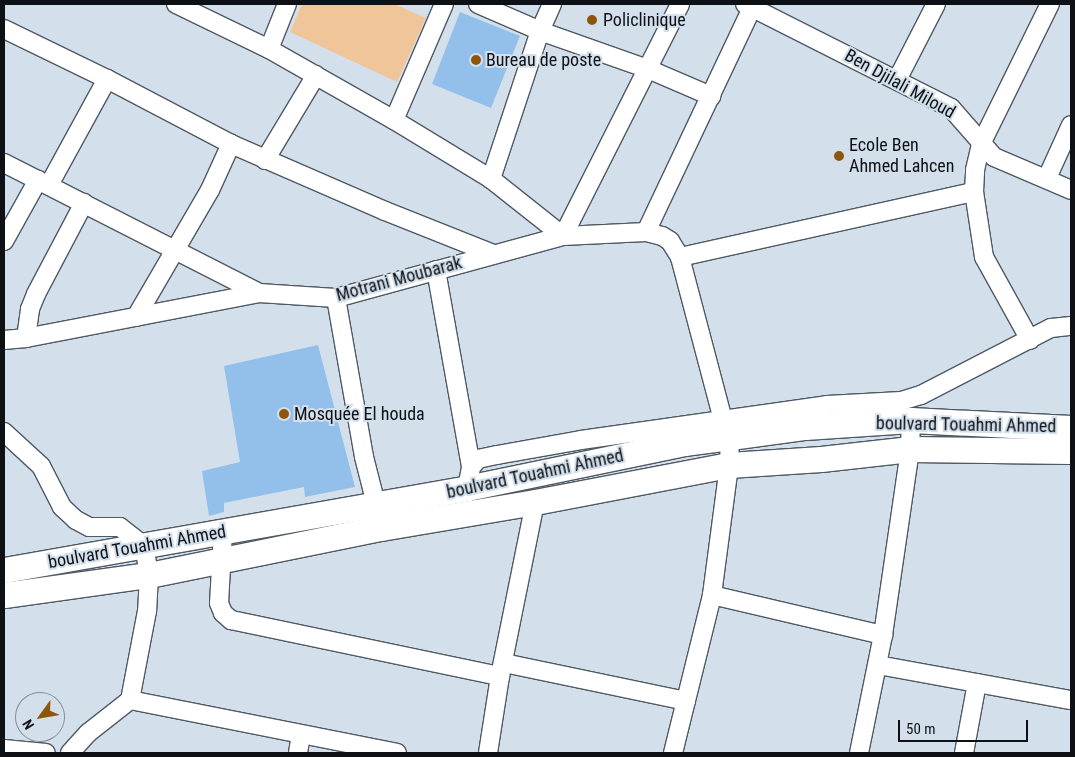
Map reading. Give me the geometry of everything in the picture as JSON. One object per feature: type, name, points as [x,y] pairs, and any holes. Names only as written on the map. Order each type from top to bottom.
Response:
[{"type":"main road","name":"boulvard Touahmi Ahmed","points":[[4,596],[149,575],[223,559],[379,516],[469,478],[684,443],[727,429],[805,427],[911,420],[1071,428]]},
{"type":"main road","name":"boulvard Touahmi Ahmed","points":[[4,570],[223,532],[535,502],[729,464],[821,459],[910,449],[1071,451]]},
{"type":"street","points":[[176,4],[269,49],[394,120],[491,179],[563,236],[680,4]]},
{"type":"street","points":[[269,49],[287,4]]},
{"type":"street","points":[[394,120],[444,4]]},
{"type":"street","points":[[478,4],[540,31],[648,69],[711,96]]},
{"type":"street","points":[[491,179],[540,31],[552,4]]},
{"type":"street","points":[[897,80],[936,4]]},
{"type":"street","points":[[1030,340],[984,257],[978,229],[974,192],[975,170],[981,144],[1050,4]]},
{"type":"street","points":[[673,753],[712,595],[729,464],[727,429],[680,257],[670,241],[662,236],[646,232],[711,96],[748,6]]},
{"type":"street","name":"Ben Djilali Miloud","points":[[748,6],[773,10],[897,80],[951,108],[994,157],[1048,178],[1071,190]]},
{"type":"street","points":[[4,29],[107,79],[230,144],[494,254]]},
{"type":"street","points":[[265,160],[316,75]]},
{"type":"street","points":[[4,241],[44,183],[107,79]]},
{"type":"street","points":[[1048,178],[1071,124]]},
{"type":"street","points":[[136,317],[177,250],[210,190],[230,144]]},
{"type":"street","name":"Motrani Moubarak","points":[[4,163],[259,293],[336,298],[563,236],[646,232]]},
{"type":"street","points":[[680,257],[974,192]]},
{"type":"street","points":[[26,338],[30,309],[36,294],[84,203]]},
{"type":"street","points":[[436,270],[469,478]]},
{"type":"street","points":[[4,340],[26,338],[259,293]]},
{"type":"street","points":[[336,298],[364,457],[379,516]]},
{"type":"street","points":[[727,429],[827,405],[901,401],[921,395],[953,381],[1051,328],[1071,326]]},
{"type":"street","points":[[859,753],[883,635],[910,449],[911,420]]},
{"type":"street","points":[[4,432],[41,466],[62,507],[76,520],[89,527],[120,527],[144,546],[149,575],[147,611],[130,700],[88,733],[70,753]]},
{"type":"street","points":[[488,753],[502,670],[535,502]]},
{"type":"street","points":[[223,532],[223,559],[219,603],[223,613],[231,620],[502,670],[686,701]]},
{"type":"street","points":[[712,595],[883,635]]},
{"type":"street","points":[[878,665],[1071,700]]},
{"type":"street","points":[[964,753],[977,683]]},
{"type":"street","points":[[130,700],[396,753]]},
{"type":"street","points":[[298,753],[301,734]]},
{"type":"street","points":[[4,749],[46,753]]},
{"type":"shaded area","points":[[302,4],[394,4],[426,18],[397,82],[290,32]]},
{"type":"building","name":"Bureau de poste","points":[[460,12],[520,36],[491,108],[432,84]]},
{"type":"building","name":"Mosquée El houda","points":[[318,345],[355,487],[305,497],[304,487],[224,503],[224,512],[209,516],[202,471],[240,462],[224,366]]},
{"type":"place","name":"Policlinique","points":[[592,20]]},
{"type":"place","name":"Bureau de poste","points":[[476,60]]},
{"type":"place","name":"Ecole Ben Ahmed Lahcen","points":[[839,156]]},
{"type":"place","name":"Mosquée El houda","points":[[284,414]]}]
